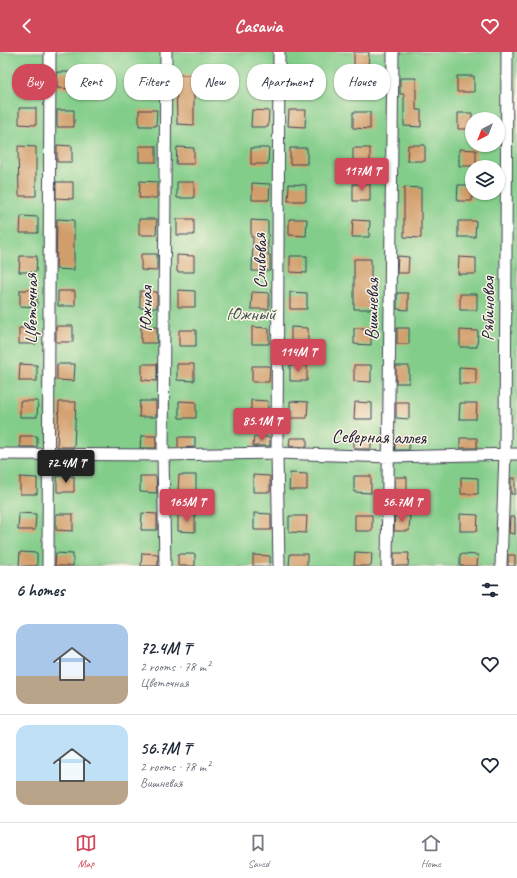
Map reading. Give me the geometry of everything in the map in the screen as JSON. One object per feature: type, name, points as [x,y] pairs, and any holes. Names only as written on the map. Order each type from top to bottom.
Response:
[{"type":"street","name":"Цветочная","points":[[48,566],[50,52]]},
{"type":"street","name":"Южная","points":[[165,566],[163,455],[166,52]]},
{"type":"street","name":"Сливовая","points":[[279,566],[277,452],[280,52]]},
{"type":"street","name":"Вишневая","points":[[387,566],[393,52]]},
{"type":"street","name":"Рябиновая","points":[[501,566],[505,453],[507,52]]},
{"type":"street","name":"Северная аллея","points":[[0,454],[163,455],[277,452],[389,457],[505,453],[517,454]]},
{"type":"green space","name":"Южный","points":[[0,52],[517,52],[517,566],[0,566]]},
{"type":"building","points":[[354,52],[369,52],[368,64],[354,64]]},
{"type":"building","points":[[57,72],[65,72],[65,88],[57,88]]},
{"type":"building","points":[[183,75],[191,75],[191,100],[194,100],[194,125],[177,124],[177,100],[183,100]]},
{"type":"building","points":[[457,76],[474,76],[474,92],[457,92]]},
{"type":"building","points":[[400,78],[416,78],[416,110],[421,110],[421,127],[404,126],[404,94],[400,94]]},
{"type":"building","points":[[19,108],[36,108],[36,125],[19,124]]},
{"type":"building","points":[[57,110],[74,110],[74,127],[57,127]]},
{"type":"building","points":[[139,110],[157,110],[156,126],[139,126]]},
{"type":"building","points":[[252,110],[269,111],[268,127],[251,127]]},
{"type":"building","points":[[289,110],[306,110],[305,127],[288,126]]},
{"type":"building","points":[[353,112],[370,112],[370,129],[353,128]]},
{"type":"building","points":[[458,113],[465,113],[465,129],[458,129]]},
{"type":"building","points":[[57,145],[72,146],[72,162],[57,162]]},
{"type":"building","points":[[408,145],[425,145],[425,161],[407,161]]},
{"type":"building","points":[[18,146],[36,147],[36,196],[19,196]]},
{"type":"building","points":[[139,146],[156,146],[156,162],[139,162]]},
{"type":"building","points":[[177,147],[194,148],[194,164],[176,164]]},
{"type":"building","points":[[251,148],[269,148],[268,164],[251,164]]},
{"type":"building","points":[[290,148],[307,148],[307,164],[290,164]]},
{"type":"building","points":[[353,148],[370,148],[370,164],[353,164]]},
{"type":"building","points":[[459,149],[465,149],[465,152],[476,152],[476,160],[465,160],[465,166],[459,166]]},
{"type":"building","points":[[140,181],[157,182],[157,198],[139,198]]},
{"type":"building","points":[[56,182],[73,182],[73,199],[56,198]]},
{"type":"building","points":[[177,182],[194,182],[194,198],[177,198]]},
{"type":"building","points":[[252,183],[270,184],[269,200],[252,200]]},
{"type":"building","points":[[289,184],[306,185],[306,201],[288,201]]},
{"type":"building","points":[[353,184],[370,184],[370,201],[353,201]]},
{"type":"building","points":[[458,185],[465,185],[465,200],[472,201],[457,201]]},
{"type":"building","points":[[404,187],[421,188],[421,238],[404,237]]},
{"type":"building","points":[[21,216],[38,217],[38,233],[20,233]]},
{"type":"building","points":[[57,219],[74,220],[74,270],[56,269]]},
{"type":"building","points":[[139,219],[157,219],[156,235],[139,235]]},
{"type":"building","points":[[177,219],[194,219],[194,235],[177,235]]},
{"type":"building","points":[[289,219],[307,219],[306,236],[289,235]]},
{"type":"building","points":[[251,220],[268,221],[268,255],[270,255],[270,271],[252,271],[253,237],[251,237]]},
{"type":"building","points":[[353,220],[370,221],[369,237],[352,237]]},
{"type":"building","points":[[458,221],[476,221],[475,237],[458,237]]},
{"type":"building","points":[[141,254],[157,254],[157,271],[141,270]]},
{"type":"building","points":[[177,255],[194,256],[194,272],[177,272]]},
{"type":"building","points":[[20,256],[37,256],[36,272],[19,272]]},
{"type":"building","points":[[290,256],[307,256],[307,273],[290,272]]},
{"type":"building","points":[[398,256],[409,257],[408,273],[397,273]]},
{"type":"building","points":[[459,257],[476,258],[476,274],[458,274]]},
{"type":"building","points":[[354,259],[371,259],[371,309],[354,309]]},
{"type":"building","points":[[20,290],[37,290],[37,307],[20,306]]},
{"type":"building","points":[[178,290],[195,291],[195,307],[178,307]]},
{"type":"building","points":[[58,291],[75,291],[75,306],[58,306]]},
{"type":"building","points":[[140,291],[157,292],[157,308],[140,308]]},
{"type":"building","points":[[252,292],[269,293],[269,309],[251,309]]},
{"type":"building","points":[[290,292],[307,293],[307,309],[290,309]]},
{"type":"building","points":[[397,293],[408,293],[408,310],[397,309]]},
{"type":"building","points":[[460,294],[477,294],[477,310],[460,310]]},
{"type":"building","points":[[56,326],[73,326],[73,342],[56,342]]},
{"type":"building","points":[[141,327],[157,327],[157,343],[141,343]]},
{"type":"building","points":[[252,327],[269,328],[269,344],[252,344]]},
{"type":"building","points":[[291,327],[308,328],[308,344],[291,344]]},
{"type":"building","points":[[19,328],[36,328],[36,344],[19,344]]},
{"type":"building","points":[[354,328],[371,328],[371,345],[354,344]]},
{"type":"building","points":[[397,328],[409,328],[409,344],[397,344]]},
{"type":"building","points":[[179,330],[196,330],[196,346],[179,346]]},
{"type":"building","points":[[460,330],[478,331],[477,347],[460,347]]},
{"type":"building","points":[[20,364],[37,365],[37,381],[19,381]]},
{"type":"building","points":[[57,364],[75,364],[74,381],[57,380]]},
{"type":"building","points":[[142,364],[157,364],[157,381],[142,380]]},
{"type":"building","points":[[177,364],[194,364],[194,381],[177,380]]},
{"type":"building","points":[[290,365],[307,365],[307,381],[290,381]]},
{"type":"building","points":[[354,365],[371,365],[371,382],[354,381]]},
{"type":"building","points":[[252,366],[270,366],[269,382],[252,382]]},
{"type":"building","points":[[396,366],[409,366],[409,383],[396,383]]},
{"type":"building","points":[[459,367],[476,368],[476,384],[459,384]]},
{"type":"building","points":[[251,400],[268,401],[268,417],[251,417]]},
{"type":"building","points":[[20,401],[38,401],[37,417],[20,417]]},
{"type":"building","points":[[140,401],[156,401],[156,417],[139,417]]},
{"type":"building","points":[[179,401],[196,402],[196,418],[179,418]]},
{"type":"building","points":[[290,401],[308,402],[307,418],[290,418]]},
{"type":"building","points":[[59,402],[76,402],[74,447],[57,447]]},
{"type":"building","points":[[355,402],[372,403],[372,419],[354,419]]},
{"type":"building","points":[[396,402],[409,402],[409,419],[396,418]]},
{"type":"building","points":[[460,403],[477,403],[476,419],[459,419]]},
{"type":"building","points":[[20,436],[37,436],[37,447],[20,447]]},
{"type":"building","points":[[141,436],[156,436],[156,448],[140,448]]},
{"type":"building","points":[[178,437],[195,437],[195,447],[178,448]]},
{"type":"building","points":[[254,437],[270,437],[270,446],[253,446]]},
{"type":"building","points":[[290,438],[307,438],[307,447],[289,446]]},
{"type":"building","points":[[354,438],[371,438],[371,449],[354,449]]},
{"type":"building","points":[[460,438],[477,438],[477,448],[460,448]]},
{"type":"building","points":[[395,439],[409,439],[409,450],[395,450]]},
{"type":"building","points":[[290,473],[307,474],[307,490],[289,490]]},
{"type":"building","points":[[179,475],[196,475],[196,492],[178,491]]},
{"type":"building","points":[[253,475],[270,476],[270,492],[253,492]]},
{"type":"building","points":[[57,476],[74,476],[74,492],[57,492]]},
{"type":"building","points":[[140,476],[156,476],[157,493],[140,492]]},
{"type":"building","points":[[354,476],[371,476],[371,493],[354,492]]},
{"type":"building","points":[[20,477],[37,478],[37,494],[20,494]]},
{"type":"building","points":[[395,477],[407,477],[407,493],[395,493]]},
{"type":"building","points":[[461,477],[478,478],[478,494],[461,494]]},
{"type":"building","points":[[511,478],[515,478],[515,494],[511,494]]},
{"type":"building","points":[[19,513],[36,514],[35,530],[18,530]]},
{"type":"building","points":[[142,513],[157,514],[157,530],[141,530]]},
{"type":"building","points":[[254,513],[271,514],[271,530],[254,530]]},
{"type":"building","points":[[56,514],[73,514],[73,531],[56,530]]},
{"type":"building","points":[[460,514],[478,515],[477,531],[460,531]]},
{"type":"building","points":[[178,515],[195,515],[195,532],[178,531]]},
{"type":"building","points":[[355,515],[372,515],[372,531],[355,531]]},
{"type":"building","points":[[395,515],[410,515],[409,531],[394,531]]},
{"type":"building","points":[[289,516],[307,516],[306,533],[289,532]]},
{"type":"building","points":[[510,517],[515,517],[515,534],[509,533]]},
{"type":"building","points":[[20,552],[37,553],[37,566],[19,566]]},
{"type":"building","points":[[355,552],[372,553],[371,566],[354,566]]},
{"type":"building","points":[[56,553],[73,554],[73,566],[55,566]]},
{"type":"building","points":[[142,553],[158,554],[158,566],[141,566]]},
{"type":"building","points":[[394,553],[409,553],[408,566],[394,566]]},
{"type":"building","points":[[178,554],[195,554],[195,566],[178,566]]},
{"type":"building","points":[[290,554],[307,554],[307,566],[289,566]]},
{"type":"building","points":[[460,554],[478,555],[477,566],[460,566]]},
{"type":"building","points":[[253,555],[270,556],[270,566],[253,566]]},
{"type":"building","points":[[508,555],[515,555],[515,566],[508,566]]}]
